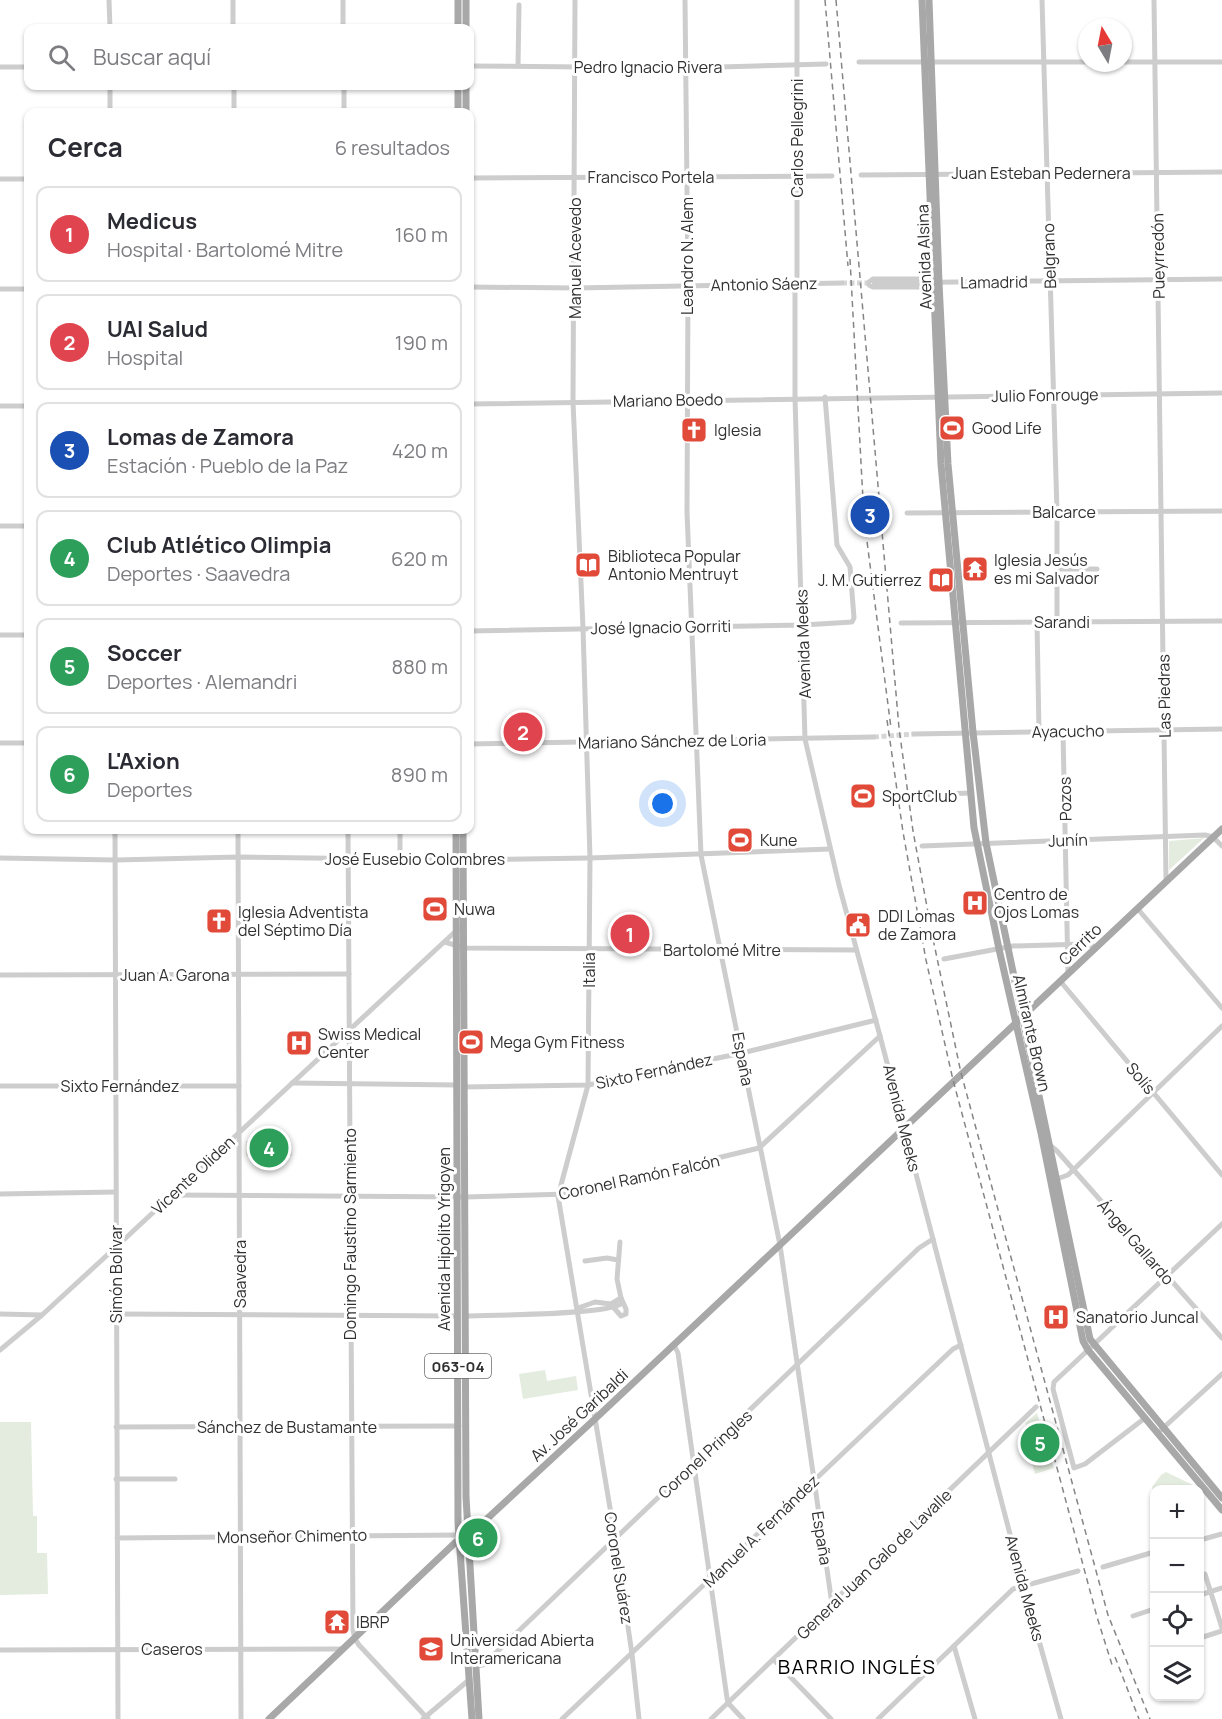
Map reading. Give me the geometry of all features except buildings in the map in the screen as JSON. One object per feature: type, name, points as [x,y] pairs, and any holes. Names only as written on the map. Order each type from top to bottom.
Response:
[{"type":"main road","points":[[458,0],[458,24]]},
{"type":"main road","points":[[466,0],[466,24]]},
{"type":"main road","name":"Avenida Alsina","points":[[922,0],[928,61]]},
{"type":"main road","name":"Avenida Alsina","points":[[929,0],[928,61],[934,283],[949,513]]},
{"type":"main road","points":[[458,90],[458,108]]},
{"type":"main road","points":[[466,90],[466,108]]},
{"type":"main road","name":"Almirante Brown","points":[[949,513],[977,844],[1091,1347],[1145,1418],[1160,1430],[1222,1498]]},
{"type":"main road","name":"Almirante Brown","points":[[969,733],[986,843],[1051,1146],[1054,1180]]},
{"type":"main road","name":"Cerrito","points":[[904,1128],[1222,829]]},
{"type":"main road","name":"Avenida Hipólito Yrigoyen","points":[[457,834],[464,924],[460,948]]},
{"type":"main road","name":"Avenida Hipólito Yrigoyen","points":[[463,834],[457,930],[460,948],[461,1086],[459,1537],[472,1719]]},
{"type":"main road","name":"Av. José Garibaldi","points":[[268,1719],[355,1639],[459,1537],[477,1527],[596,1418],[904,1128]]},
{"type":"main road","name":"Avenida Hipólito Yrigoyen","points":[[461,1316],[467,1533],[480,1719]]},
{"type":"main road","name":"Almirante Brown","points":[[1091,1347],[1222,1510]]},
{"type":"street","points":[[109,0],[110,24]]},
{"type":"street","points":[[233,0],[233,24]]},
{"type":"street","points":[[343,0],[343,24]]},
{"type":"street","name":"Manuel Acevedo","points":[[575,0],[573,402],[578,515]]},
{"type":"street","name":"Leandro N. Alem","points":[[685,0],[688,285],[687,512]]},
{"type":"street","name":"Carlos Pellegrini","points":[[797,0],[797,276]]},
{"type":"street","name":"Belgrano","points":[[1042,0],[1057,512],[1057,622]]},
{"type":"street","name":"Pueyrredón","points":[[1154,0],[1161,511]]},
{"type":"street","points":[[518,66],[519,5]]},
{"type":"street","points":[[859,62],[1078,62]]},
{"type":"street","points":[[1132,62],[1222,62]]},
{"type":"street","name":"Pedro Ignacio Rivera","points":[[474,66],[685,68],[825,64]]},
{"type":"street","points":[[0,68],[24,67]]},
{"type":"street","points":[[110,90],[110,108]]},
{"type":"street","points":[[234,90],[234,108]]},
{"type":"street","points":[[344,90],[344,108]]},
{"type":"street","name":"Juan Esteban Pedernera","points":[[861,175],[1222,172]]},
{"type":"street","name":"Francisco Portela","points":[[474,178],[832,176]]},
{"type":"street","points":[[0,179],[24,179]]},
{"type":"street","points":[[789,284],[795,281],[797,276]]},
{"type":"street","name":"Antonio Sáenz","points":[[795,294],[799,288],[804,286],[846,284],[843,280],[805,280],[797,276]]},
{"type":"street","name":"Lamadrid","points":[[873,279],[934,283],[873,287],[869,285],[873,279]]},
{"type":"street","name":"Lamadrid","points":[[875,283],[1222,279]]},
{"type":"street","name":"Antonio Sáenz","points":[[474,287],[575,288],[842,283]]},
{"type":"street","points":[[789,284],[794,287],[795,294],[795,398]]},
{"type":"street","points":[[0,289],[24,289]]},
{"type":"street","name":"Julio Fonrouge","points":[[867,397],[1222,393]]},
{"type":"street","name":"José Ignacio Gorriti","points":[[474,631],[803,625],[852,622],[854,618],[850,567],[838,549],[825,397]]},
{"type":"street","name":"Mariano Boedo","points":[[474,404],[867,397]]},
{"type":"street","name":"Avenida Meeks","points":[[795,398],[805,739],[856,950],[1023,1584],[1061,1719]]},
{"type":"street","points":[[0,406],[24,406]]},
{"type":"street","name":"Balcarce","points":[[907,513],[1222,510]]},
{"type":"street","name":"Las Piedras","points":[[1161,511],[1166,880]]},
{"type":"street","name":"España","points":[[687,512],[701,855],[780,1245],[832,1604]]},
{"type":"street","name":"Italia","points":[[578,515],[590,858],[588,1085],[558,1196],[596,1418]]},
{"type":"street","points":[[0,526],[24,526]]},
{"type":"street","points":[[1057,569],[1097,569]]},
{"type":"street","name":"Sarandi","points":[[901,623],[1222,621]]},
{"type":"street","points":[[1037,622],[1038,732]]},
{"type":"street","points":[[0,635],[24,635]]},
{"type":"street","name":"Ayacucho","points":[[914,734],[1222,729]]},
{"type":"street","name":"Pozos","points":[[1063,732],[1068,974]]},
{"type":"street","name":"Mariano Sánchez de Loria","points":[[474,744],[874,737]]},
{"type":"street","points":[[0,743],[24,743]]},
{"type":"street","points":[[913,795],[971,792]]},
{"type":"street","name":"Simón Bolívar","points":[[115,834],[118,1719]]},
{"type":"street","name":"Saavedra","points":[[238,834],[241,1719]]},
{"type":"street","name":"Domingo Faustino Sarmiento","points":[[348,834],[351,1427],[355,1639]]},
{"type":"street","points":[[400,834],[400,860]]},
{"type":"street","name":"Junín","points":[[922,846],[1205,835],[1213,837]]},
{"type":"street","points":[[1213,837],[1222,846]]},
{"type":"street","name":"José Eusebio Colombres","points":[[0,858],[116,860],[238,857],[460,860],[701,855],[830,849]]},
{"type":"street","points":[[1137,908],[1222,1008]]},
{"type":"street","name":"Vicente Oliden","points":[[0,1350],[42,1315],[464,924]]},
{"type":"street","name":"Bartolomé Mitre","points":[[445,942],[460,948],[856,950]]},
{"type":"street","points":[[944,959],[1008,947],[1086,944],[1096,947]]},
{"type":"street","name":"Juan A. Garona","points":[[0,975],[349,974]]},
{"type":"street","name":"Solís","points":[[1060,982],[1222,1175]]},
{"type":"street","name":"Sixto Fernández","points":[[292,1083],[461,1086],[588,1085],[742,1053],[876,1020]]},
{"type":"street","points":[[1054,1180],[1064,1178],[1222,1026]]},
{"type":"street","name":"Coronel Ramón Falcón","points":[[171,1195],[558,1196],[759,1149],[880,1036]]},
{"type":"street","name":"Sixto Fernández","points":[[0,1086],[240,1086]]},
{"type":"street","name":"Ángel Gallardo","points":[[1051,1146],[1222,1338]]},
{"type":"street","points":[[0,1194],[116,1192]]},
{"type":"street","points":[[1145,1418],[1085,1464],[1076,1468],[1073,1466],[1053,1385],[1055,1380],[1222,1224]]},
{"type":"street","name":"Coronel Pringles","points":[[476,1666],[483,1665],[919,1248],[933,1239]]},
{"type":"street","points":[[614,1308],[618,1314],[624,1316],[626,1313],[617,1279],[620,1242]]},
{"type":"street","points":[[585,1261],[607,1258],[618,1260]]},
{"type":"street","points":[[578,1310],[599,1302],[610,1304],[622,1301]]},
{"type":"street","points":[[117,1314],[461,1316],[614,1308],[620,1306],[622,1301]]},
{"type":"street","points":[[0,1314],[42,1315]]},
{"type":"street","points":[[674,1345],[678,1353],[728,1703],[743,1719]]},
{"type":"street","name":"Manuel A. Fernández","points":[[562,1719],[953,1349],[961,1345]]},
{"type":"street","points":[[1160,1430],[1222,1374]]},
{"type":"street","name":"General Juan Galo de Lavalle","points":[[711,1719],[1036,1407]]},
{"type":"street","name":"Coronel Suárez","points":[[596,1418],[632,1654],[639,1719]]},
{"type":"street","name":"Sánchez de Bustamante","points":[[116,1427],[459,1426]]},
{"type":"street","points":[[116,1479],[174,1479]]},
{"type":"street","points":[[1204,1539],[1222,1534]]},
{"type":"street","name":"Monseñor Chimento","points":[[117,1538],[352,1535],[459,1537]]},
{"type":"street","points":[[1103,1567],[1150,1553]]},
{"type":"street","points":[[878,1719],[1013,1589],[1023,1584],[1078,1570]]},
{"type":"street","points":[[1204,1637],[1222,1630],[1205,1574]]},
{"type":"street","points":[[1204,1594],[1222,1588]]},
{"type":"street","points":[[1133,1616],[1150,1611]]},
{"type":"street","points":[[355,1639],[426,1718],[470,1679]]},
{"type":"street","points":[[954,1646],[975,1719]]},
{"type":"street","name":"Caseros","points":[[0,1650],[344,1649]]},
{"type":"street","points":[[774,1660],[831,1719]]},
{"type":"shaded area","points":[[1204,838],[1169,870],[1169,841]]},
{"type":"shaded area","points":[[246,1141],[290,1141],[292,1156],[246,1156]]},
{"type":"shaded area","points":[[545,1370],[547,1381],[576,1376],[578,1390],[523,1399],[519,1374]]},
{"type":"shaded area","points":[[1037,1413],[1054,1468],[1035,1474],[1027,1445],[1040,1441],[1025,1423]]},
{"type":"shaded area","points":[[0,1422],[31,1422],[33,1516],[37,1516],[37,1553],[47,1553],[48,1594],[0,1595]]},
{"type":"shaded area","points":[[1166,1472],[1192,1485],[1154,1485]]},
{"type":"tunnel","points":[[842,283],[875,283]]},
{"type":"tunnel","points":[[874,737],[914,734]]},
{"type":"railway","points":[[825,0],[848,266]]},
{"type":"railway","points":[[836,0],[899,728],[913,831],[961,1073],[1108,1615],[1150,1719]]},
{"type":"railway","points":[[850,259],[864,518],[891,728]]},
{"type":"railway","points":[[887,720],[903,832],[926,960],[953,1080],[1097,1617],[1113,1668]]},
{"type":"railway","points":[[1115,1657],[1139,1719]]},
{"type":"place","name":"Good Life","points":[[952,428]]},
{"type":"place","name":"Iglesia","points":[[694,430]]},
{"type":"place","name":"Lomas de Zamora","points":[[870,515]]},
{"type":"place","name":"Biblioteca Popular Antonio Mentruyt","points":[[588,565]]},
{"type":"place","name":"Iglesia Jesús es mi Salvador","points":[[975,569]]},
{"type":"place","name":"J. M. Gutierrez","points":[[941,580]]},
{"type":"place","name":"UAI Salud","points":[[523,732]]},
{"type":"place","name":"SportClub","points":[[863,796]]},
{"type":"place","name":"Kune","points":[[740,840]]},
{"type":"place","name":"Centro de Ojos Lomas","points":[[975,903]]},
{"type":"place","name":"Nuwa","points":[[435,909]]},
{"type":"place","name":"Iglesia Adventista del Séptimo Día","points":[[219,921]]},
{"type":"place","name":"DDI Lomas de Zamora","points":[[858,925]]},
{"type":"place","name":"Medicus","points":[[630,934]]},
{"type":"place","name":"Mega Gym Fitness","points":[[471,1042]]},
{"type":"place","name":"Swiss Medical Center","points":[[299,1043]]},
{"type":"place","name":"Club Atlético Olimpia","points":[[269,1148]]},
{"type":"place","name":"Sanatorio Juncal","points":[[1056,1317]]},
{"type":"place","name":"Soccer","points":[[1040,1443]]},
{"type":"place","name":"L'Axion","points":[[478,1538]]},
{"type":"place","name":"IBRP","points":[[337,1622]]},
{"type":"place","name":"Universidad Abierta Interamericana","points":[[431,1649]]},
{"type":"district","name":"BARRIO INGLÉS","points":[[857,1666]]}]
